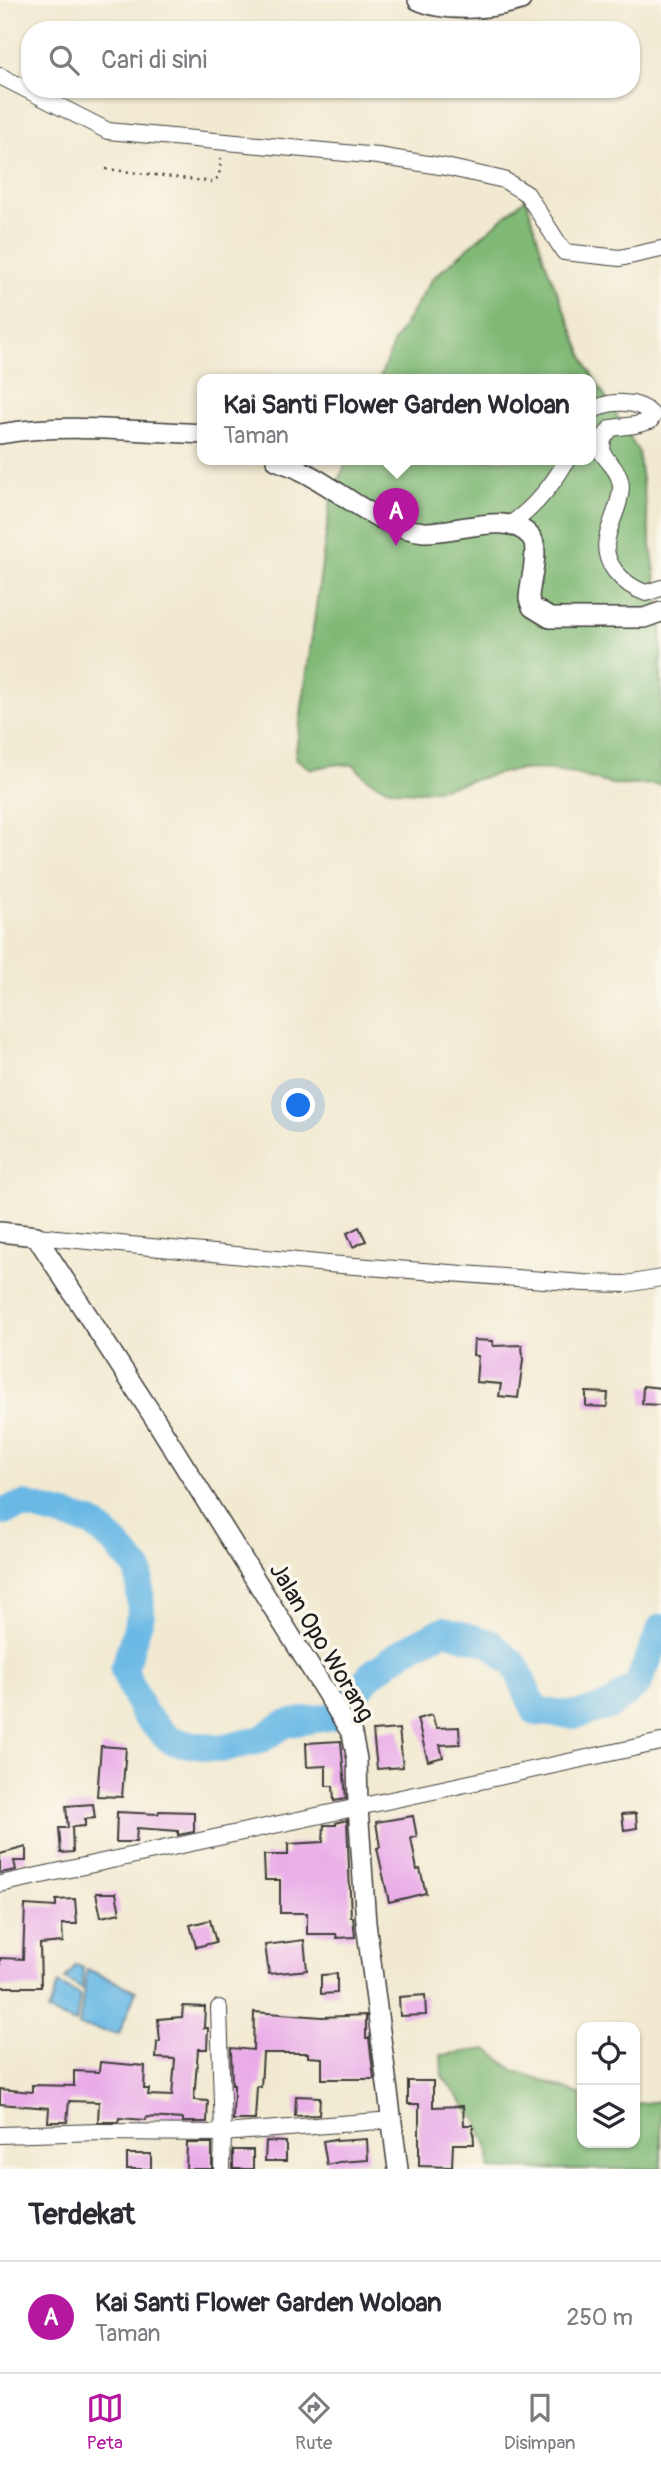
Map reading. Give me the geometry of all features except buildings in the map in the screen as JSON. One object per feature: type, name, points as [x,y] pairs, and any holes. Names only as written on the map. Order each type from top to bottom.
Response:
[{"type":"street","points":[[418,0],[446,6],[477,7],[505,5],[521,0]]},
{"type":"street","points":[[0,76],[21,87]]},
{"type":"street","points":[[43,98],[108,131],[378,156],[504,180],[527,194],[564,252],[620,258],[661,249]]},
{"type":"street","points":[[596,410],[605,405],[627,404],[639,406],[652,413],[650,421],[611,428],[603,439],[602,453],[618,473],[621,488],[606,549],[608,561],[618,575],[631,586],[646,593],[661,588]]},
{"type":"street","points":[[0,434],[18,431],[111,429],[197,435]]},
{"type":"street","points":[[289,465],[406,529],[441,532],[496,522],[511,524],[532,537],[535,547],[529,599],[532,607],[550,618],[644,618],[661,612]]},
{"type":"street","points":[[511,524],[527,513],[555,482],[564,465]]},
{"type":"street","points":[[0,1231],[328,1264],[584,1283],[626,1284],[661,1278]]},
{"type":"street","name":"Jalan Opo Worang","points":[[36,1236],[352,1734],[357,1759],[366,1923],[398,2169]]},
{"type":"street","points":[[0,1884],[661,1742]]},
{"type":"street","points":[[219,2008],[222,2169]]},
{"type":"street","points":[[0,2134],[223,2133],[392,2120]]},
{"type":"path","points":[[106,169],[213,182],[219,176],[223,141]]},
{"type":"green space","points":[[526,198],[544,259],[592,374],[381,374],[394,342],[432,279]]},
{"type":"green space","points":[[596,381],[638,451],[661,617],[661,785],[618,785],[572,773],[531,769],[497,774],[432,790],[410,791],[389,789],[371,781],[354,765],[338,764],[311,769],[295,758],[331,499],[345,465],[596,465]]},
{"type":"green space","points":[[487,2049],[513,2070],[577,2093],[577,2148],[640,2148],[640,2103],[661,2101],[661,2169],[489,2169],[489,2152],[478,2122],[442,2076],[441,2055]]},
{"type":"water","points":[[76,1965],[83,1968],[82,1989],[65,1979]]},
{"type":"water","points":[[87,1969],[136,1991],[119,2034],[79,2026]]},
{"type":"water","points":[[58,1984],[80,1995],[76,2023],[48,2012]]},
{"type":"waterway","points":[[0,1512],[25,1505],[92,1523],[116,1544],[139,1570],[141,1614],[124,1670],[143,1713],[171,1741],[220,1749],[260,1740],[284,1724],[340,1715],[370,1675],[405,1650],[444,1630],[490,1643],[515,1665],[536,1712],[575,1715],[610,1706],[638,1684],[661,1628]]},
{"type":"place","name":"Kai Santi Flower Garden Woloan","points":[[396,546]]}]
